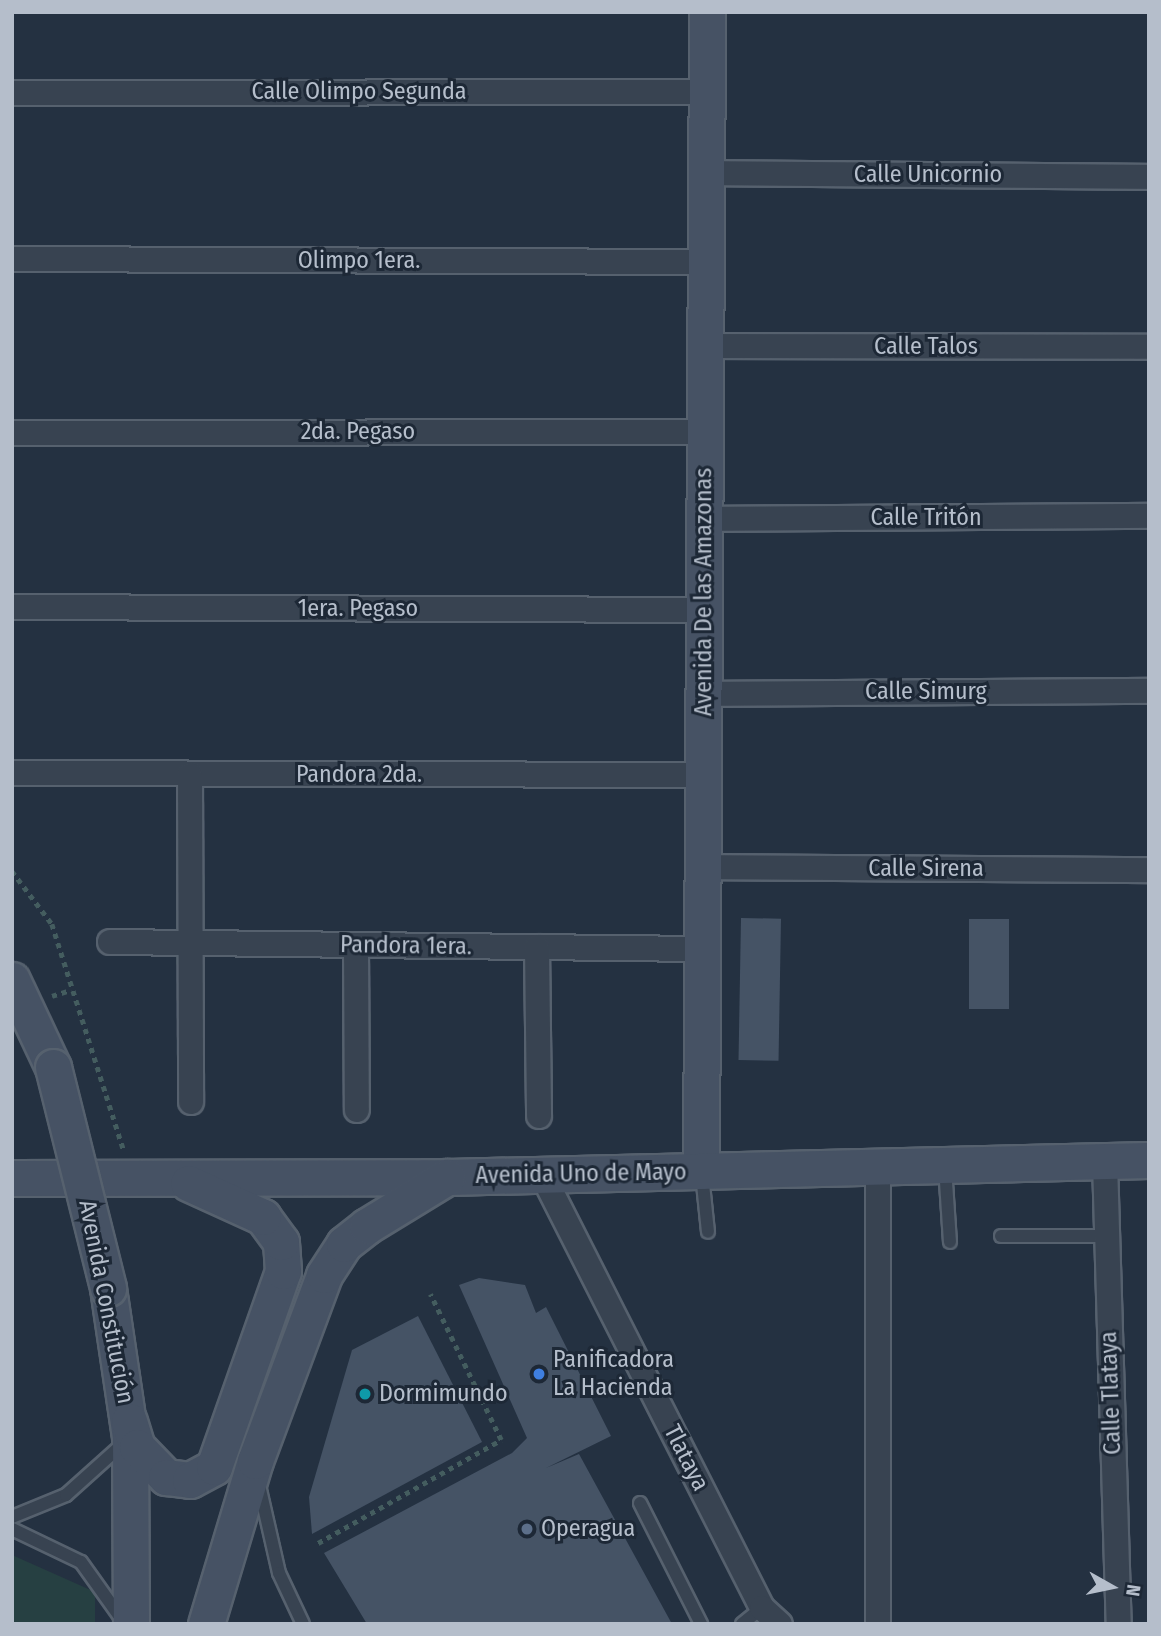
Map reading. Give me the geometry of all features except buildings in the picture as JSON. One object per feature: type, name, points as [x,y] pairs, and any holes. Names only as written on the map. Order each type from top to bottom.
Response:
[{"type":"main road","name":"Avenida De las Amazonas","points":[[701,1171],[707,12]]},
{"type":"main road","name":"Avenida Constitución","points":[[12,980],[53,1067],[108,1288],[130,1429],[131,1624]]},
{"type":"main road","name":"Avenida Uno de Mayo","points":[[12,1178],[448,1177],[1149,1160]]},
{"type":"main road","points":[[206,1624],[256,1461],[324,1275],[337,1254],[367,1226],[448,1177]]},
{"type":"main road","points":[[130,1429],[145,1459],[166,1477],[190,1480],[214,1467],[283,1271],[281,1242],[263,1217],[179,1178]]},
{"type":"street","name":"Calle Olimpo Segunda","points":[[12,93],[706,92]]},
{"type":"street","name":"Calle Unicornio","points":[[707,173],[1149,177]]},
{"type":"street","name":"Olimpo 1era.","points":[[12,259],[705,262]]},
{"type":"street","name":"Calle Talos","points":[[704,346],[1149,347]]},
{"type":"street","name":"2da. Pegaso","points":[[12,433],[704,432]]},
{"type":"street","name":"Calle Tritón","points":[[704,519],[1149,516]]},
{"type":"street","name":"1era. Pegaso","points":[[12,607],[704,610]]},
{"type":"street","name":"Calle Simurg","points":[[703,694],[1149,691]]},
{"type":"street","name":"Pandora 2da.","points":[[15,773],[703,775]]},
{"type":"street","points":[[190,775],[191,1102]]},
{"type":"street","name":"Calle Sirena","points":[[702,867],[1149,870]]},
{"type":"street","name":"Pandora 1era.","points":[[110,942],[702,949]]},
{"type":"street","points":[[356,945],[357,1110]]},
{"type":"street","points":[[537,947],[539,1116]]},
{"type":"street","name":"Calle Tlataya","points":[[1105,1162],[1119,1624]]},
{"type":"street","points":[[877,1624],[878,1166]]},
{"type":"street","name":"Tlataya","points":[[542,1174],[771,1616]]},
{"type":"lane","points":[[945,1166],[950,1242]]},
{"type":"lane","points":[[701,1171],[708,1232]]},
{"type":"lane","points":[[1001,1236],[1106,1236]]},
{"type":"lane","points":[[12,1517],[66,1495],[130,1429]]},
{"type":"lane","points":[[256,1461],[267,1532],[303,1624]]},
{"type":"lane","points":[[640,1503],[701,1624]]},
{"type":"lane","points":[[12,1529],[81,1562],[125,1624]]},
{"type":"lane","points":[[742,1624],[771,1616]]},
{"type":"path","points":[[12,871],[52,925],[131,1178]]},
{"type":"path","points":[[48,998],[72,990]]},
{"type":"path","points":[[318,1543],[501,1440],[430,1294]]},
{"type":"green space","points":[[12,1555],[95,1592],[95,1624],[12,1624]]},
{"type":"place","name":"Panificadora La Hacienda","points":[[539,1374]]},
{"type":"place","name":"Dormimundo","points":[[365,1394]]},
{"type":"place","name":"Operagua","points":[[527,1529]]}]
